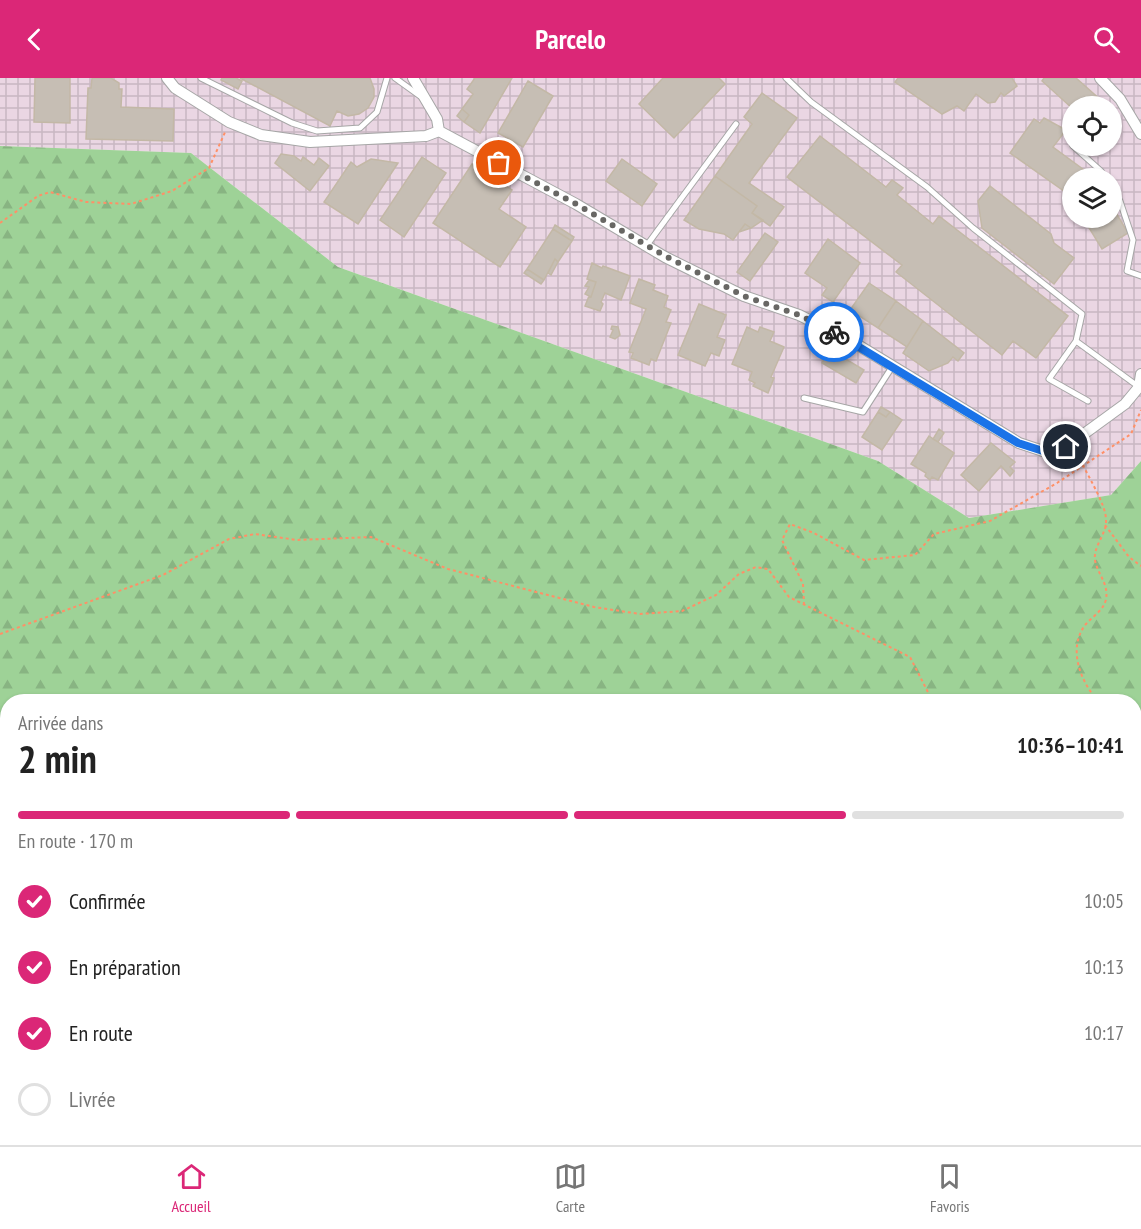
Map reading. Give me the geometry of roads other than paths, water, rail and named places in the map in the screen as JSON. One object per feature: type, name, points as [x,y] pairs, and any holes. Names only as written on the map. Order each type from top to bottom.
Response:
[{"type":"street","points":[[166,78],[175,88],[229,122],[261,135],[310,142],[426,136],[439,131],[744,296],[799,315],[848,339],[1018,443],[1043,451],[1066,447],[1125,404],[1139,387],[1141,374]]},
{"type":"street","points":[[413,78],[437,119],[439,131]]},
{"type":"street","points":[[1100,78],[1120,99],[1141,134]]},
{"type":"lane","points":[[201,78],[292,123],[317,131],[360,128],[377,112],[387,78]]},
{"type":"lane","points":[[395,78],[426,100]]},
{"type":"lane","points":[[786,78],[811,102],[927,187],[973,228],[1082,314],[1076,341],[1048,379],[1088,401]]},
{"type":"lane","points":[[646,245],[736,124]]},
{"type":"lane","points":[[1084,156],[1098,168]]},
{"type":"lane","points":[[1122,207],[1133,240],[1127,271],[1141,276]]},
{"type":"lane","points":[[1076,341],[1139,387]]},
{"type":"lane","points":[[804,398],[863,411],[892,367]]}]
